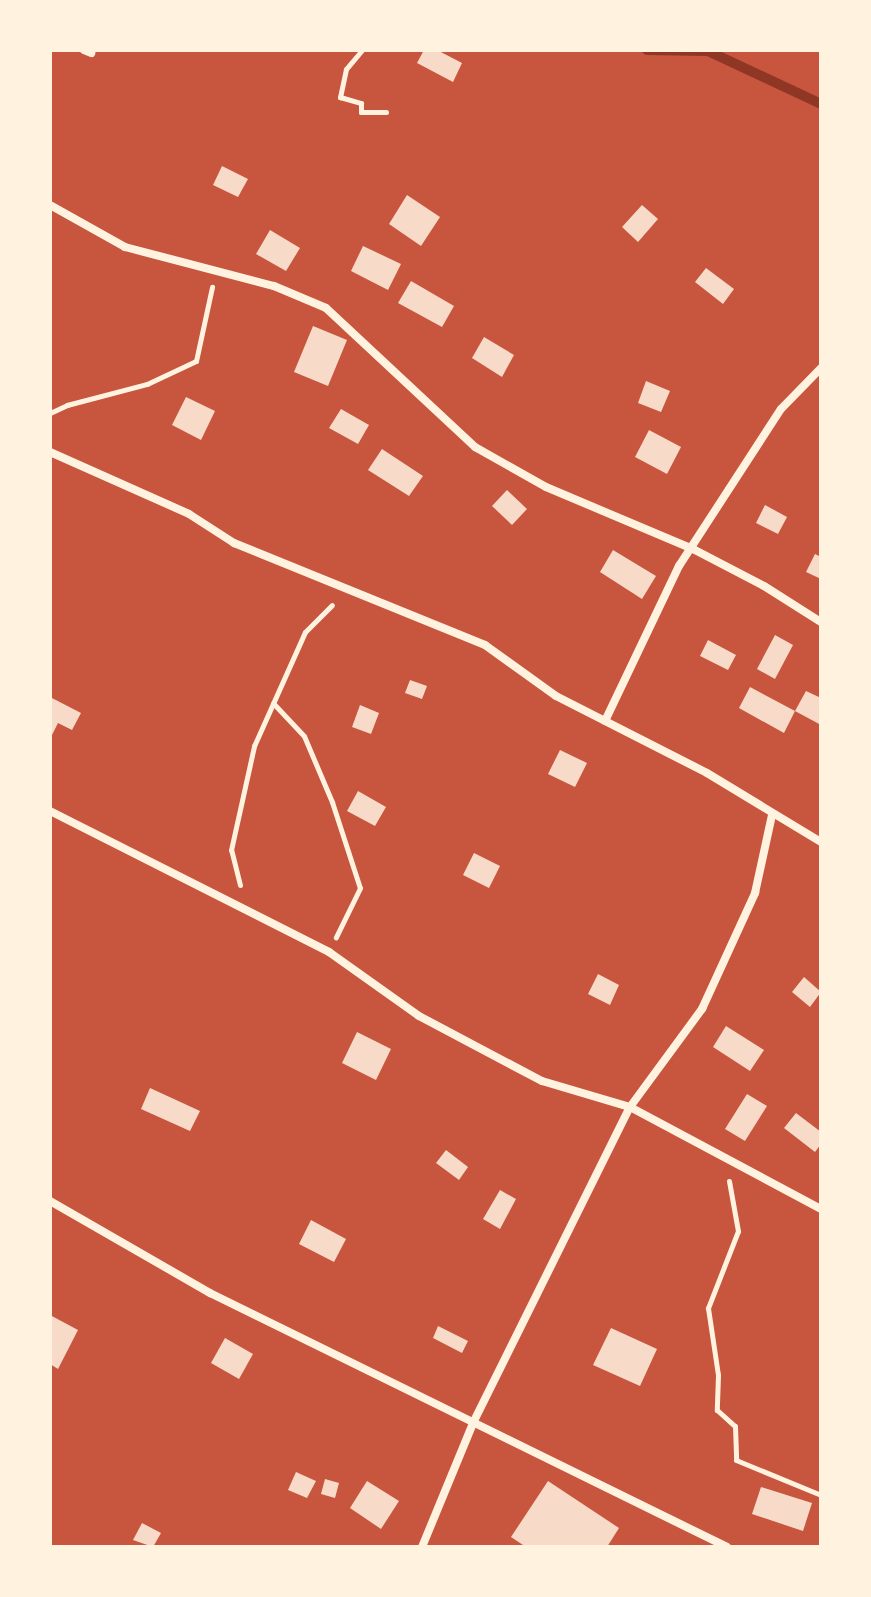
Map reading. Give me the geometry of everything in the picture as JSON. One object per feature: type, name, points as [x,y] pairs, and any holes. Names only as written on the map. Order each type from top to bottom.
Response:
[{"type":"street","points":[[50,205],[125,247],[274,286],[326,308],[475,447],[546,487],[693,549],[764,586],[821,622]]},
{"type":"street","points":[[605,721],[679,566],[693,549],[781,409],[821,368]]},
{"type":"street","points":[[50,452],[189,514],[234,543],[485,645],[556,696],[707,773],[821,842]]},
{"type":"street","points":[[50,811],[329,952],[419,1016],[542,1081],[630,1107],[821,1209]]},
{"type":"street","points":[[422,1547],[473,1423],[630,1107],[702,1009],[755,893],[772,815]]},
{"type":"street","points":[[50,1201],[210,1293],[727,1547]]},
{"type":"path","points":[[362,50],[346,69],[340,97],[361,103],[361,112],[386,112]]},
{"type":"path","points":[[50,413],[67,405],[147,384],[196,361],[216,271]]},
{"type":"path","points":[[246,909],[231,850],[254,746],[305,632],[349,588]]},
{"type":"path","points":[[273,703],[304,736],[332,802],[360,888],[329,952]]},
{"type":"path","points":[[726,1160],[738,1231],[708,1308],[718,1375],[717,1410],[735,1426],[736,1460],[821,1495]]},
{"type":"building","points":[[424,50],[437,50],[462,63],[453,82],[417,63]]},
{"type":"building","points":[[222,166],[248,179],[238,197],[213,185]]},
{"type":"building","points":[[407,195],[440,217],[421,246],[389,224]]},
{"type":"building","points":[[642,205],[658,219],[638,242],[622,227]]},
{"type":"building","points":[[270,230],[300,248],[286,271],[256,254]]},
{"type":"building","points":[[363,246],[401,264],[388,290],[351,271]]},
{"type":"building","points":[[706,268],[734,289],[723,304],[695,282]]},
{"type":"building","points":[[411,281],[454,306],[442,327],[398,303]]},
{"type":"building","points":[[313,326],[347,340],[328,386],[294,372]]},
{"type":"building","points":[[484,337],[514,355],[502,377],[472,358]]},
{"type":"building","points":[[646,381],[670,391],[661,412],[638,403]]},
{"type":"building","points":[[186,397],[215,411],[201,440],[172,425]]},
{"type":"building","points":[[341,409],[369,425],[358,444],[329,428]]},
{"type":"building","points":[[649,430],[681,447],[667,474],[635,457]]},
{"type":"building","points":[[382,449],[423,476],[409,496],[368,470]]},
{"type":"building","points":[[507,490],[527,509],[512,525],[492,506]]},
{"type":"building","points":[[765,505],[787,517],[778,534],[756,523]]},
{"type":"building","points":[[613,550],[656,576],[642,599],[600,572]]},
{"type":"building","points":[[815,554],[821,557],[821,579],[806,572]]},
{"type":"building","points":[[775,635],[793,645],[775,679],[757,669]]},
{"type":"building","points":[[708,640],[736,655],[728,670],[700,656]]},
{"type":"building","points":[[410,680],[427,686],[422,699],[405,693]]},
{"type":"building","points":[[750,687],[795,711],[784,733],[739,708]]},
{"type":"building","points":[[806,691],[821,698],[821,725],[795,711]]},
{"type":"building","points":[[50,697],[81,713],[72,730],[58,723],[50,739]]},
{"type":"building","points":[[360,705],[379,713],[371,734],[352,727]]},
{"type":"building","points":[[560,750],[587,763],[575,787],[548,774]]},
{"type":"building","points":[[358,791],[386,807],[375,826],[347,811]]},
{"type":"building","points":[[474,853],[500,866],[489,888],[463,875]]},
{"type":"building","points":[[598,974],[619,985],[610,1005],[588,994]]},
{"type":"building","points":[[804,977],[821,992],[810,1007],[792,992]]},
{"type":"building","points":[[726,1026],[764,1050],[750,1071],[713,1047]]},
{"type":"building","points":[[357,1032],[391,1049],[376,1080],[342,1063]]},
{"type":"building","points":[[150,1088],[200,1111],[190,1131],[141,1109]]},
{"type":"building","points":[[747,1094],[767,1106],[745,1141],[725,1129]]},
{"type":"building","points":[[796,1113],[821,1132],[821,1144],[815,1152],[784,1128]]},
{"type":"building","points":[[446,1150],[468,1167],[459,1180],[436,1163]]},
{"type":"building","points":[[500,1190],[516,1199],[500,1229],[483,1219]]},
{"type":"building","points":[[311,1220],[346,1239],[334,1262],[299,1244]]},
{"type":"building","points":[[50,1315],[78,1330],[58,1369],[50,1364]]},
{"type":"building","points":[[438,1326],[468,1341],[462,1353],[433,1338]]},
{"type":"building","points":[[611,1328],[657,1349],[640,1386],[593,1365]]},
{"type":"building","points":[[225,1338],[253,1354],[239,1379],[211,1363]]},
{"type":"building","points":[[296,1472],[316,1481],[307,1498],[288,1490]]},
{"type":"building","points":[[325,1479],[339,1483],[335,1498],[321,1494]]},
{"type":"building","points":[[367,1481],[399,1501],[381,1529],[350,1508]]},
{"type":"building","points":[[548,1481],[619,1528],[607,1547],[526,1547],[511,1537]]},
{"type":"building","points":[[761,1487],[812,1503],[803,1531],[752,1514]]},
{"type":"building","points":[[142,1523],[161,1533],[153,1547],[133,1540]]},
{"type":"waterway","points":[[647,50],[708,51],[821,104]]}]
